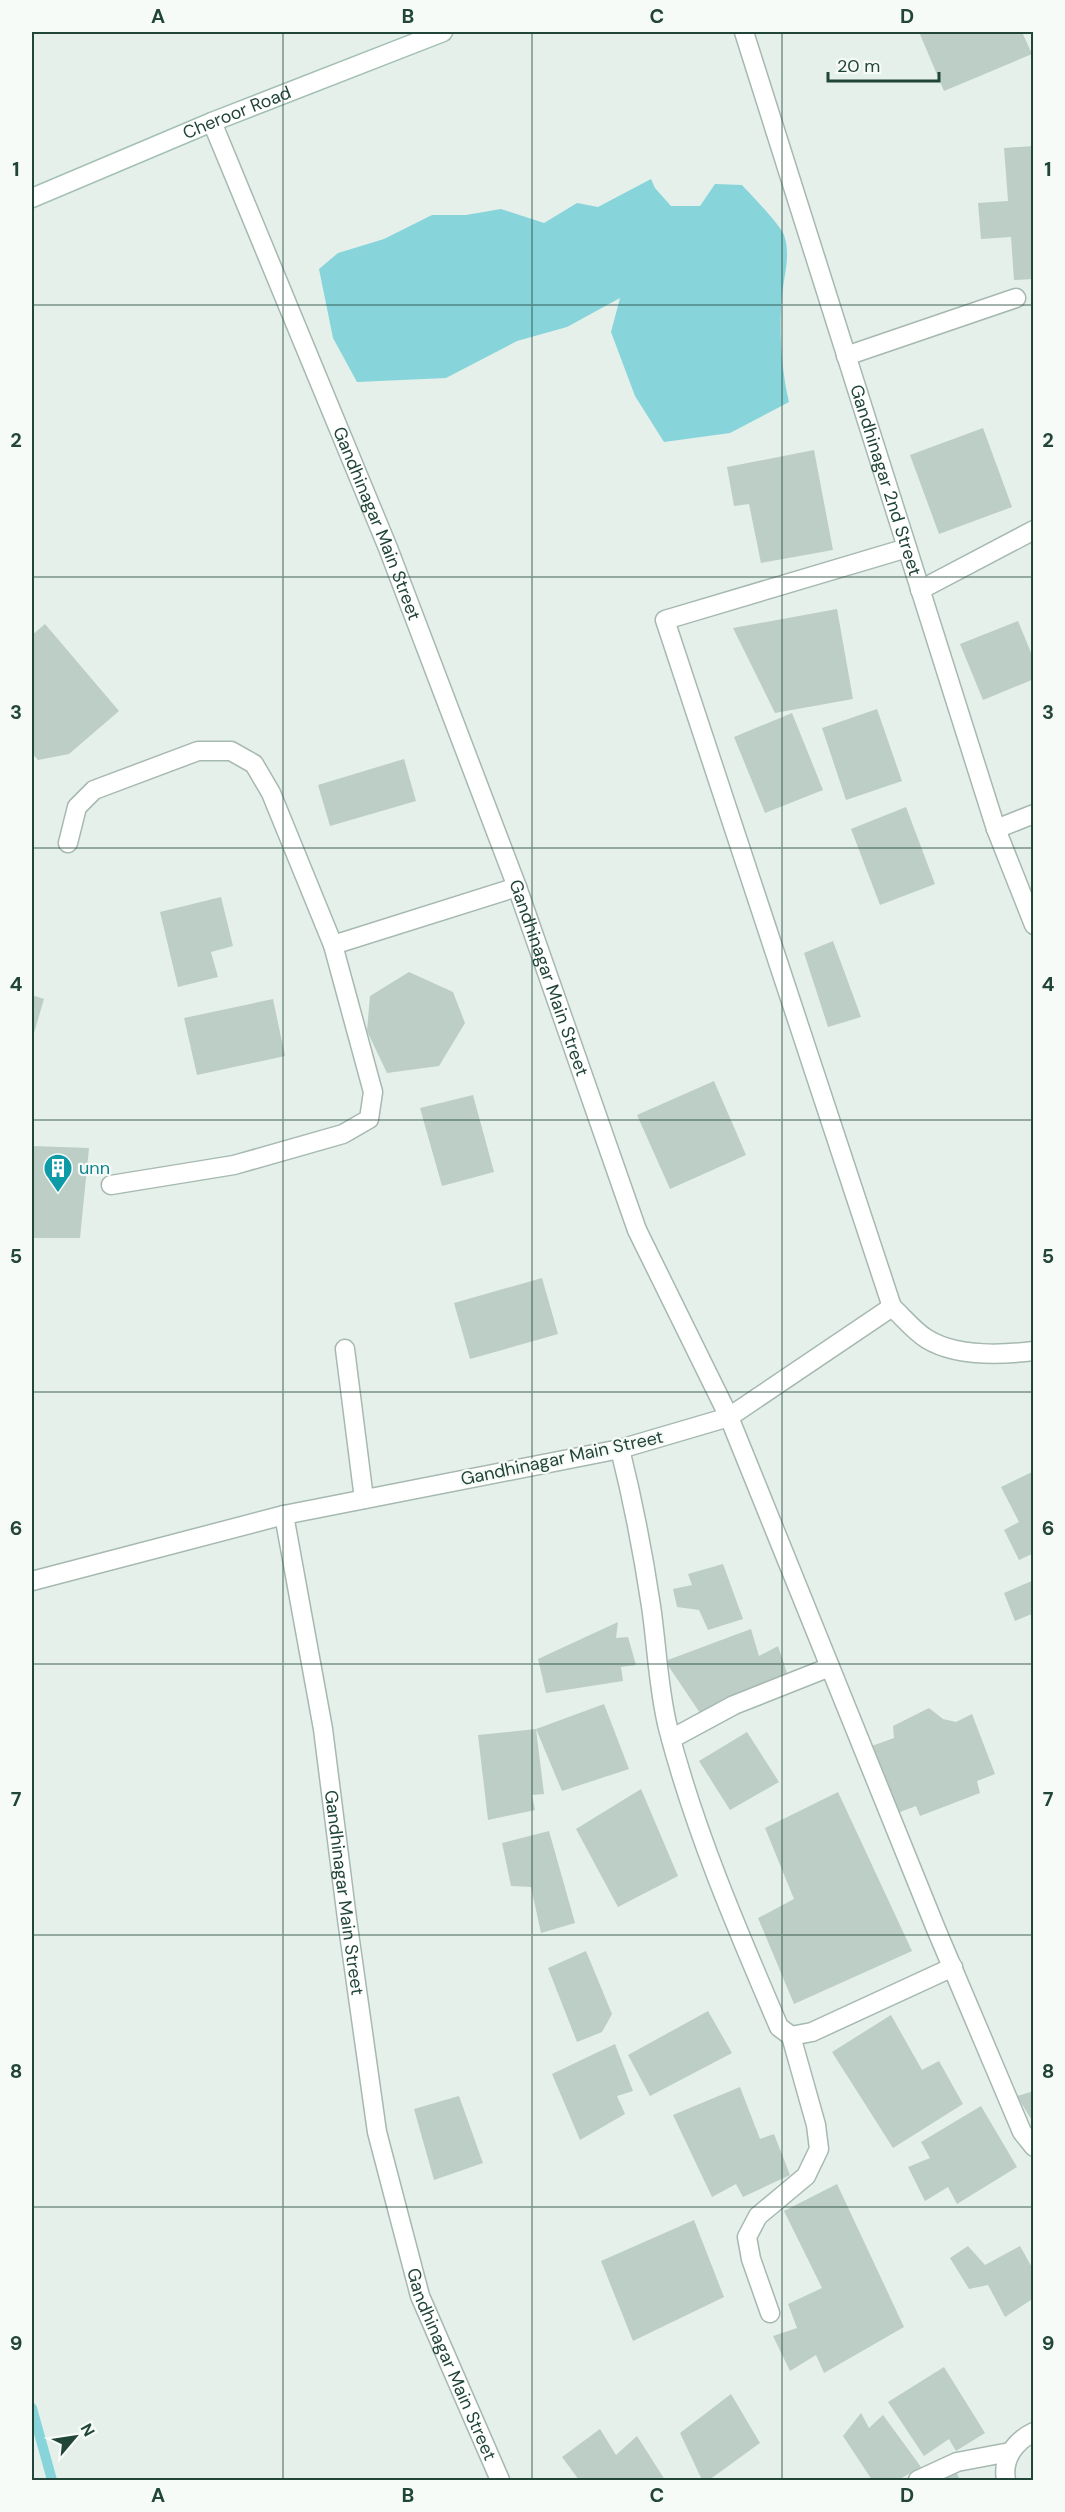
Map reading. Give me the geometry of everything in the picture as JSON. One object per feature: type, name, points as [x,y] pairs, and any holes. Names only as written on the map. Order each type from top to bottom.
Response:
[{"type":"street","name":"Cheroor Road","points":[[32,198],[212,122],[443,32]]},
{"type":"street","name":"Gandhinagar 2nd Street","points":[[744,32],[996,829],[1034,925]]},
{"type":"street","name":"Gandhinagar Main Street","points":[[212,122],[388,548],[517,886],[637,1230],[729,1417],[620,1449],[284,1515],[323,1729],[377,2132],[420,2296],[500,2481]]},
{"type":"street","points":[[846,356],[1016,298]]},
{"type":"street","points":[[920,590],[1034,530]]},
{"type":"street","points":[[907,548],[666,620],[892,1306],[927,1339],[966,1353],[1007,1354],[1034,1351]]},
{"type":"street","points":[[68,843],[77,807],[94,790],[198,751],[231,751],[254,764],[271,793],[333,945],[373,1092],[369,1119],[343,1134],[234,1165],[111,1185]]},
{"type":"street","points":[[996,829],[1034,814]]},
{"type":"street","points":[[333,945],[517,886]]},
{"type":"street","points":[[892,1306],[729,1417],[953,1967],[1022,2132],[1034,2147]]},
{"type":"street","points":[[345,1349],[364,1499]]},
{"type":"street","points":[[620,1449],[634,1507],[652,1608],[658,1667],[671,1739],[709,1861],[778,2027],[791,2036],[816,2125],[819,2149],[806,2176],[758,2216],[747,2237],[751,2259],[770,2313]]},
{"type":"street","points":[[32,1581],[284,1515]]},
{"type":"street","points":[[671,1739],[734,1705],[830,1667]]},
{"type":"street","points":[[791,2036],[812,2032],[953,1967]]},
{"type":"street","points":[[1005,2481],[1004,2473],[1010,2452],[1023,2437],[1034,2432]]},
{"type":"street","points":[[918,2481],[957,2462],[1010,2452]]},
{"type":"water","points":[[651,179],[655,188],[671,206],[700,206],[715,184],[742,185],[781,230],[786,242],[787,258],[781,308],[781,349],[789,402],[730,433],[664,442],[635,396],[611,332],[620,298],[567,327],[517,341],[446,378],[357,382],[333,338],[319,269],[338,253],[384,239],[432,215],[466,215],[501,209],[544,223],[577,203],[598,207]]},
{"type":"building","points":[[919,32],[1022,32],[1032,54],[944,91]]},
{"type":"building","points":[[1034,146],[1034,279],[1014,280],[1011,237],[981,239],[978,203],[1008,201],[1004,148]]},
{"type":"building","points":[[983,428],[1012,507],[939,534],[910,455]]},
{"type":"building","points":[[814,450],[833,550],[761,563],[749,504],[734,506],[727,467]]},
{"type":"building","points":[[837,609],[853,699],[775,713],[733,628]]},
{"type":"building","points":[[1018,621],[1034,660],[1034,679],[983,700],[960,644]]},
{"type":"building","points":[[45,624],[119,711],[69,754],[38,760],[32,753],[32,635]]},
{"type":"building","points":[[877,709],[902,781],[846,800],[822,728]]},
{"type":"building","points":[[792,713],[823,790],[765,813],[734,737]]},
{"type":"building","points":[[404,759],[416,801],[330,826],[318,785]]},
{"type":"building","points":[[906,807],[935,884],[880,905],[851,829]]},
{"type":"building","points":[[221,897],[233,946],[211,952],[218,977],[178,987],[160,912]]},
{"type":"building","points":[[833,941],[861,1017],[828,1027],[804,953]]},
{"type":"building","points":[[409,972],[453,992],[465,1023],[439,1066],[387,1073],[367,1031],[370,996]]},
{"type":"building","points":[[32,995],[44,999],[34,1033],[32,1032]]},
{"type":"building","points":[[273,999],[285,1056],[197,1075],[184,1018]]},
{"type":"building","points":[[714,1081],[746,1155],[670,1189],[637,1115]]},
{"type":"building","points":[[473,1095],[494,1172],[442,1186],[420,1108]]},
{"type":"building","name":"unn","points":[[32,1146],[89,1148],[80,1238],[32,1238]]},
{"type":"building","points":[[542,1278],[558,1334],[470,1359],[454,1303]]},
{"type":"building","points":[[1034,1471],[1034,1553],[1019,1560],[1004,1530],[1019,1522],[1001,1487]]},
{"type":"building","points":[[723,1564],[743,1619],[708,1630],[699,1610],[677,1607],[673,1589],[692,1585],[688,1574]]},
{"type":"building","points":[[1034,1580],[1034,1613],[1015,1621],[1004,1593]]},
{"type":"building","points":[[618,1622],[616,1638],[628,1637],[636,1665],[621,1667],[623,1681],[546,1693],[538,1659]]},
{"type":"building","points":[[751,1629],[759,1656],[778,1646],[788,1676],[702,1716],[665,1661]]},
{"type":"building","points":[[604,1704],[629,1769],[562,1791],[536,1729]]},
{"type":"building","points":[[929,1708],[943,1719],[956,1722],[972,1714],[995,1774],[977,1781],[980,1793],[920,1816],[916,1806],[895,1814],[869,1747],[894,1738],[893,1726]]},
{"type":"building","points":[[536,1729],[544,1794],[532,1795],[535,1810],[488,1820],[478,1735]]},
{"type":"building","points":[[747,1732],[779,1782],[730,1810],[699,1761]]},
{"type":"building","points":[[641,1789],[678,1876],[618,1907],[576,1829]]},
{"type":"building","points":[[838,1792],[912,1951],[794,2004],[758,1918],[794,1899],[765,1828]]},
{"type":"building","points":[[549,1831],[575,1923],[541,1933],[531,1887],[511,1886],[502,1843]]},
{"type":"building","points":[[586,1951],[612,2014],[602,2032],[577,2042],[548,1968]]},
{"type":"building","points":[[708,2011],[732,2053],[650,2096],[628,2055]]},
{"type":"building","points":[[891,2015],[922,2070],[939,2061],[963,2104],[893,2148],[832,2052]]},
{"type":"building","points":[[615,2044],[633,2091],[617,2096],[625,2114],[580,2140],[552,2074]]},
{"type":"building","points":[[740,2087],[760,2139],[774,2134],[790,2175],[743,2197],[736,2184],[712,2197],[673,2115]]},
{"type":"building","points":[[1034,2091],[1034,2124],[1017,2096]]},
{"type":"building","points":[[459,2096],[483,2163],[434,2180],[414,2109]]},
{"type":"building","points":[[981,2106],[1017,2167],[957,2204],[948,2187],[925,2201],[908,2167],[930,2158],[921,2142]]},
{"type":"building","points":[[837,2184],[904,2327],[824,2373],[816,2355],[790,2371],[773,2336],[797,2328],[788,2304],[822,2288],[784,2211]]},
{"type":"building","points":[[694,2220],[724,2297],[633,2341],[601,2261]]},
{"type":"building","points":[[968,2246],[985,2265],[1020,2246],[1034,2271],[1034,2298],[1005,2317],[988,2285],[969,2289],[950,2258]]},
{"type":"building","points":[[944,2367],[985,2433],[956,2451],[949,2439],[924,2456],[888,2402]]},
{"type":"building","points":[[731,2394],[760,2443],[709,2480],[702,2480],[680,2433]]},
{"type":"building","points":[[861,2413],[869,2428],[883,2415],[921,2467],[898,2480],[872,2480],[843,2436]]},
{"type":"building","points":[[600,2429],[616,2455],[637,2436],[665,2480],[579,2480],[562,2457]]},
{"type":"building","points":[[955,2469],[960,2480],[932,2480]]},
{"type":"waterway","points":[[32,2408],[52,2480]]},
{"type":"place","name":"unn","points":[[58,1194]]}]
